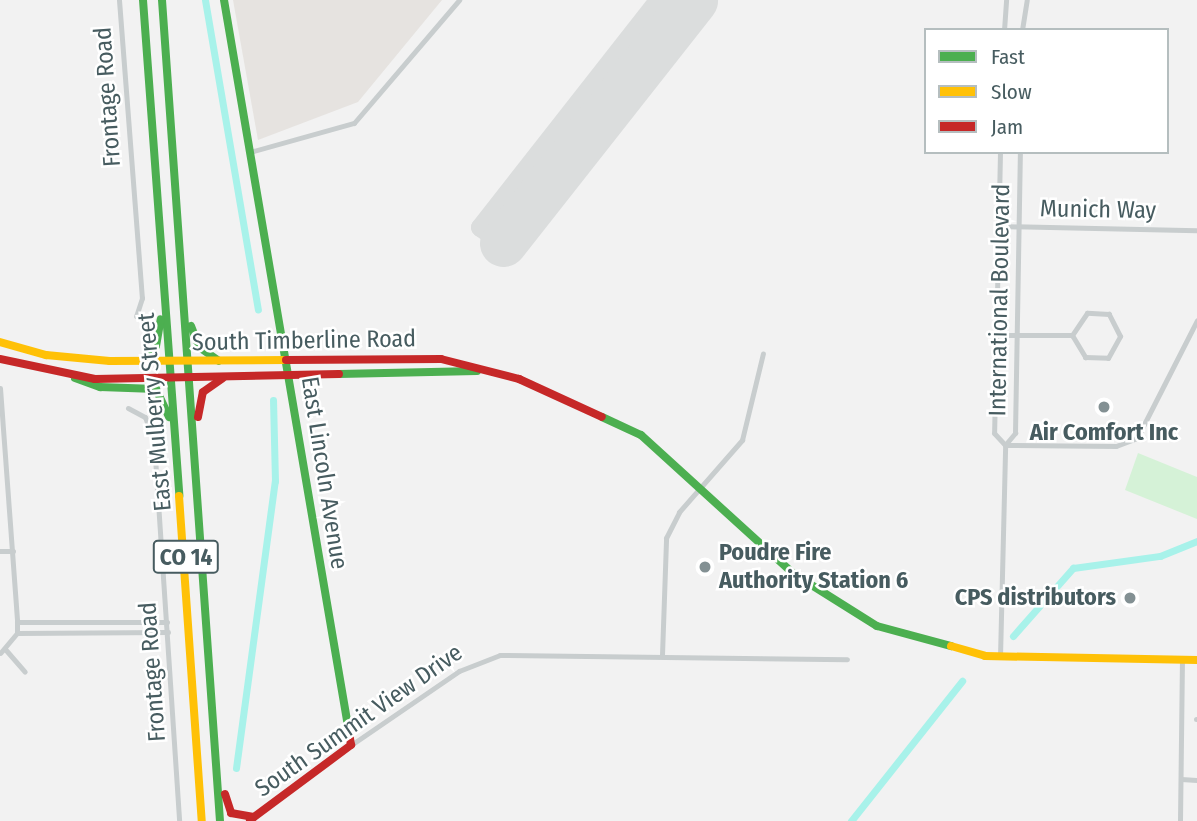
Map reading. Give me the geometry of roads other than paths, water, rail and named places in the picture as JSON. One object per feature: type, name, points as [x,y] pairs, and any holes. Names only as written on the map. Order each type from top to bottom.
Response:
[{"type":"main road","name":"East Mulberry Street","points":[[144,0],[185,544],[202,821]]},
{"type":"main road","name":"East Mulberry Street","points":[[162,0],[205,570],[220,821]]},
{"type":"main road","name":"East Lincoln Avenue","points":[[223,0],[351,745]]},
{"type":"main road","points":[[141,361],[156,346],[162,328],[156,169]]},
{"type":"main road","points":[[176,202],[192,333],[202,351],[219,361]]},
{"type":"main road","name":"South Timberline Road","points":[[0,342],[70,359],[441,359],[603,412],[703,487],[794,574],[837,606],[906,638],[1000,657],[1197,660]]},
{"type":"main road","name":"South Timberline Road","points":[[0,359],[75,377],[288,377],[482,371]]},
{"type":"main road","points":[[75,377],[100,387],[152,388],[164,397],[185,544]]},
{"type":"main road","points":[[205,570],[198,411],[202,392],[223,377]]},
{"type":"main road","name":"South Summit View Drive","points":[[252,820],[351,745]]},
{"type":"main road","points":[[217,749],[228,809],[252,820]]},
{"type":"street","name":"Frontage Road","points":[[119,0],[142,298],[136,316]]},
{"type":"street","points":[[250,152],[354,123],[459,0]]},
{"type":"street","points":[[1004,28],[1006,0]]},
{"type":"street","points":[[1022,28],[1027,0]]},
{"type":"street","name":"International Boulevard","points":[[1000,154],[995,433],[1005,445]]},
{"type":"street","name":"International Boulevard","points":[[1000,657],[1005,445],[1015,433],[1020,154]]},
{"type":"street","name":"Munich Way","points":[[998,226],[1197,230]]},
{"type":"street","points":[[1087,313],[1109,314],[1120,337],[1108,358],[1086,357],[1072,335],[1087,313]]},
{"type":"street","points":[[1005,445],[1116,446],[1137,438],[1197,320]]},
{"type":"street","points":[[996,335],[1072,335]]},
{"type":"street","points":[[662,655],[666,538],[742,440],[763,353]]},
{"type":"street","points":[[0,388],[17,622],[17,633],[2,651],[25,672]]},
{"type":"street","name":"Frontage Road","points":[[128,408],[145,417],[152,432],[168,632],[179,821]]},
{"type":"street","points":[[0,483],[9,483]]},
{"type":"street","points":[[0,551],[13,551]]},
{"type":"street","points":[[17,622],[167,622]]},
{"type":"street","points":[[17,633],[168,632]]},
{"type":"street","name":"South Summit View Drive","points":[[351,745],[445,679],[492,656],[746,655],[848,659]]},
{"type":"street","points":[[1180,821],[1182,660]]},
{"type":"street","points":[[1181,779],[1197,780]]},
{"type":"waterway","points":[[205,0],[258,309]]},
{"type":"waterway","points":[[236,768],[275,481],[273,400]]},
{"type":"waterway","points":[[1013,636],[1073,568],[1160,556],[1197,541]]},
{"type":"waterway","points":[[851,821],[962,681]]},
{"type":"place","name":"Air Comfort Inc","points":[[1104,407]]},
{"type":"place","name":"Poudre Fire Authority Station 6","points":[[705,567]]},
{"type":"place","name":"CPS distributors","points":[[1130,598]]}]
